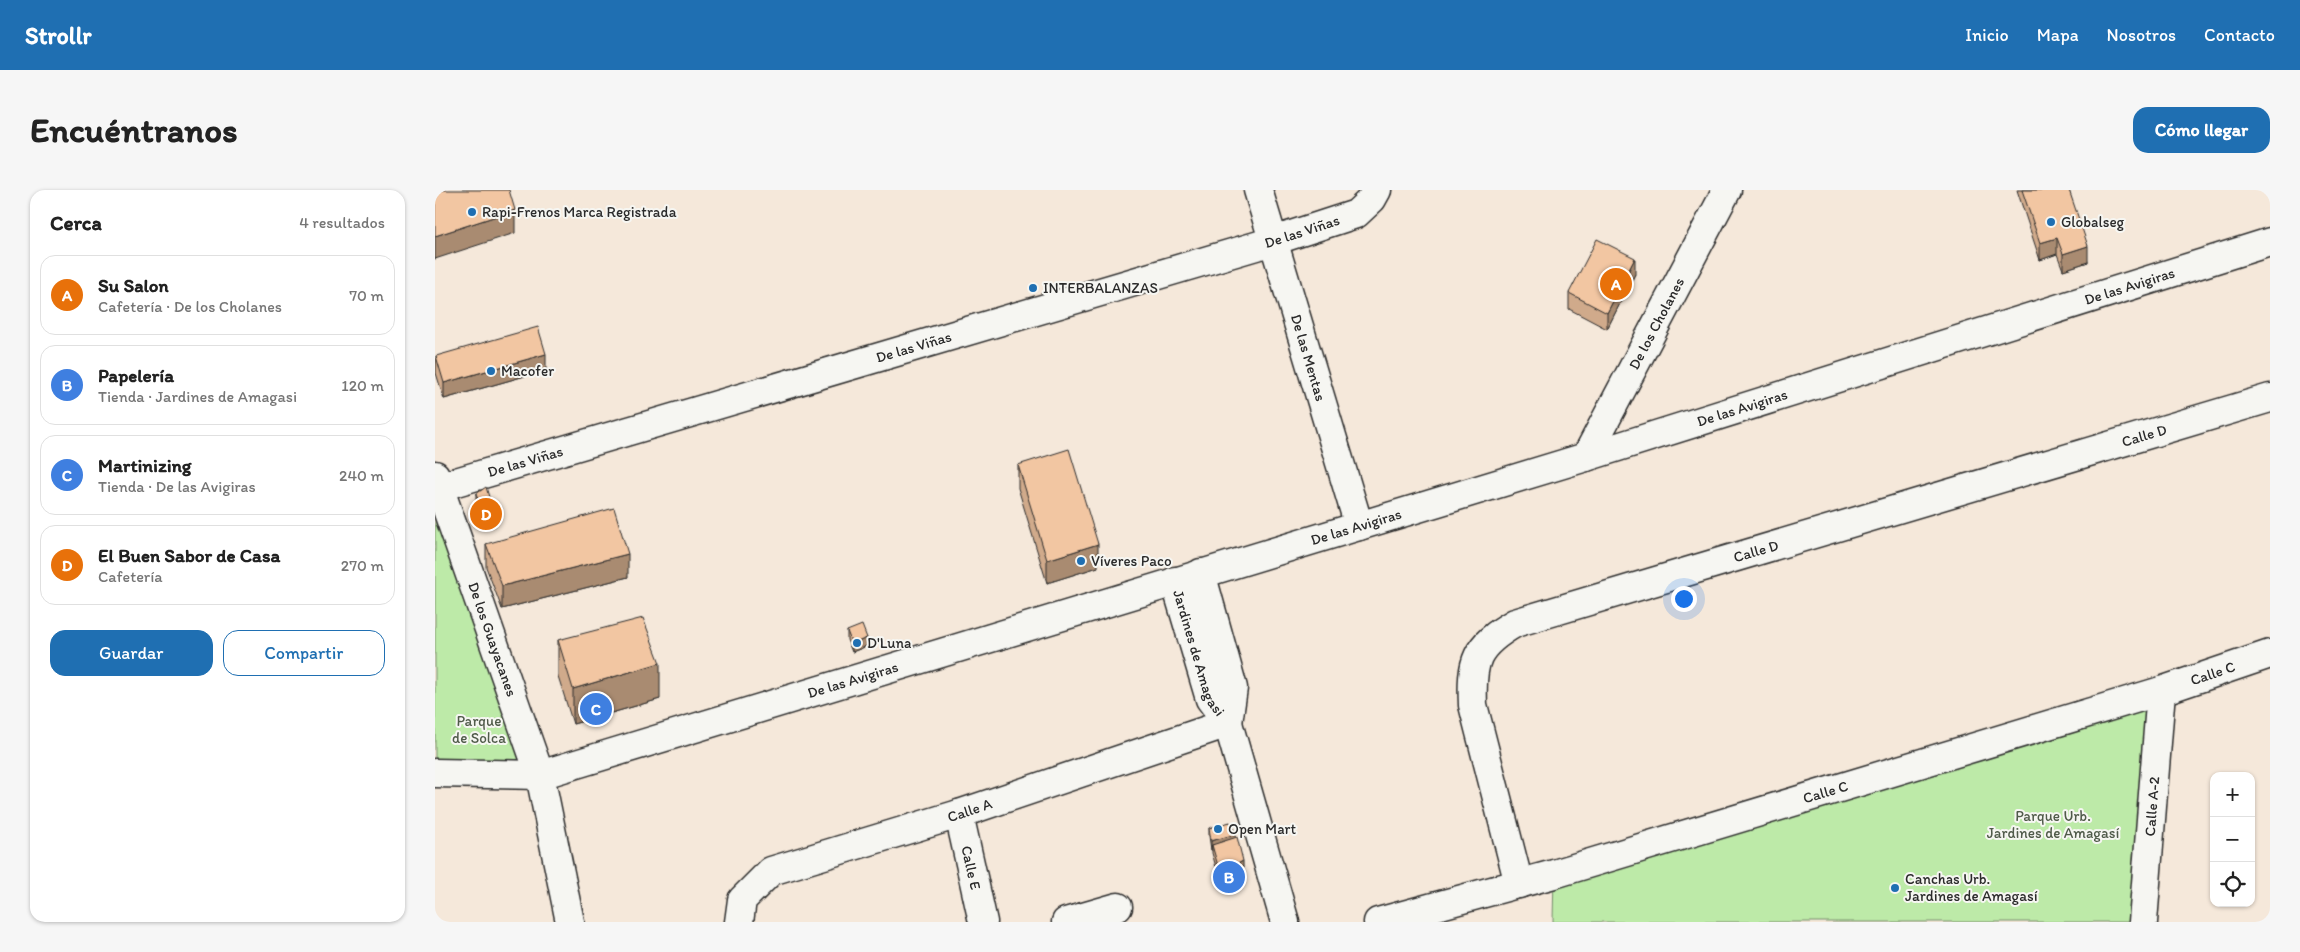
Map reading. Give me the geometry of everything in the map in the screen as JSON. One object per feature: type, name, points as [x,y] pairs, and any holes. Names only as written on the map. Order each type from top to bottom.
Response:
[{"type":"street","name":"De las Mentas","points":[[1258,190],[1359,526]]},
{"type":"street","name":"De las Viñas","points":[[437,481],[1273,241],[1356,214],[1372,198],[1377,190]]},
{"type":"street","name":"De los Cholanes","points":[[1587,457],[1727,190]]},
{"type":"street","name":"De las Avigiras","points":[[435,773],[540,775],[1587,457],[2270,242]]},
{"type":"street","name":"Calle D","points":[[1519,884],[1473,705],[1472,675],[1477,657],[1498,633],[1515,623],[2270,398]]},
{"type":"street","name":"De los Guayacanes","points":[[437,481],[540,775],[570,922]]},
{"type":"street","name":"Jardines de Amagasi","points":[[1201,573],[1233,688],[1228,723]]},
{"type":"street","name":"Jardines de Amagasi","points":[[1175,581],[1210,699],[1228,723],[1285,922]]},
{"type":"street","name":"Calle C","points":[[1378,922],[1519,884],[2161,691],[2270,654]]},
{"type":"street","name":"Calle A-2","points":[[2143,922],[2161,691]]},
{"type":"street","name":"Calle A","points":[[739,922],[741,900],[771,871],[959,814],[1228,723]]},
{"type":"street","name":"Calle E","points":[[959,814],[983,922]]},
{"type":"street","points":[[1066,922],[1118,907]]},
{"type":"green space","name":"Parque de Solca","points":[[435,460],[540,775],[435,773]]},
{"type":"green space","name":"Parque Urb. Jardines de Amagasí","points":[[2161,691],[2143,922],[1553,922],[1554,874]]},
{"type":"building","points":[[435,190],[509,190],[515,210],[435,236]]},
{"type":"building","name":"Globalseg","points":[[2022,190],[2069,190],[2088,246],[2063,254],[2057,238],[2040,243]]},
{"type":"building","points":[[1597,239],[1635,258],[1607,313],[1569,293]]},
{"type":"building","points":[[538,327],[546,354],[444,383],[436,356]]},
{"type":"building","points":[[1069,449],[1098,544],[1047,560],[1018,465]]},
{"type":"building","points":[[486,487],[495,517],[485,521],[476,494]]},
{"type":"building","points":[[614,508],[628,554],[502,586],[486,544]]},
{"type":"building","points":[[643,618],[660,663],[573,689],[558,640]]},
{"type":"building","points":[[862,625],[867,638],[852,644],[847,631]]},
{"type":"building","points":[[1230,822],[1236,834],[1211,841],[1209,828]]},
{"type":"building","points":[[1237,837],[1243,861],[1220,873],[1212,845]]},
{"type":"place","name":"Rapi-Frenos Marca Registrada","points":[[472,212]]},
{"type":"place","name":"Globalseg","points":[[2051,222]]},
{"type":"place","name":"Su Salon","points":[[1616,284]]},
{"type":"place","name":"INTERBALANZAS","points":[[1033,288]]},
{"type":"place","name":"Macofer","points":[[491,371]]},
{"type":"place","name":"El Buen Sabor de Casa","points":[[486,514]]},
{"type":"place","name":"Víveres Paco","points":[[1081,561]]},
{"type":"place","name":"D'Luna","points":[[857,643]]},
{"type":"place","name":"Martinizing","points":[[596,709]]},
{"type":"place","name":"Open Mart","points":[[1218,829]]},
{"type":"place","name":"Papelería","points":[[1229,877]]},
{"type":"place","name":"Canchas Urb. Jardines de Amagasí","points":[[1895,888]]}]
